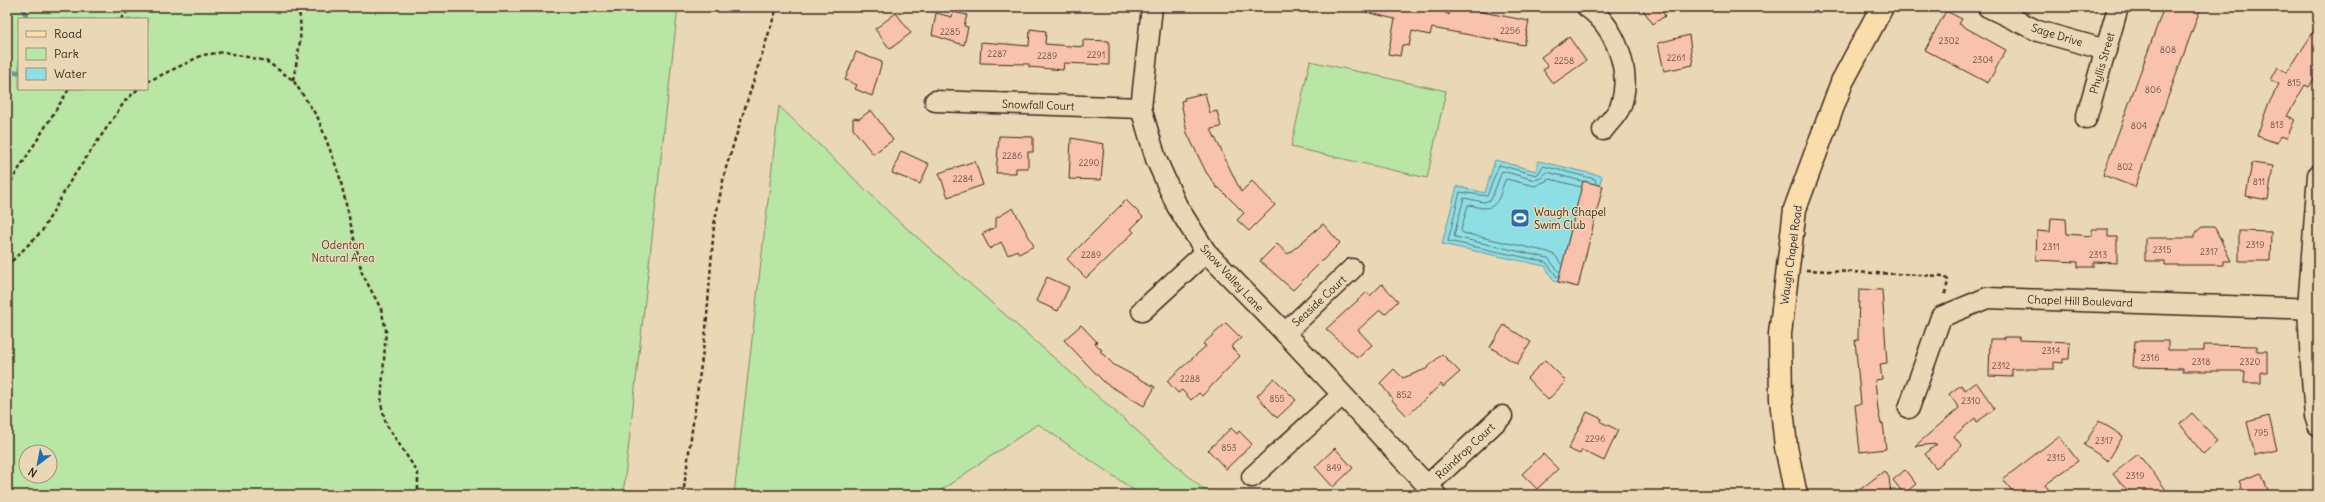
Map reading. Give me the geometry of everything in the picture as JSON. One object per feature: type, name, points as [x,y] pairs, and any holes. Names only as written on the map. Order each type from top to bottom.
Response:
[{"type":"main road","name":"Waugh Chapel Road","points":[[1796,495],[1786,447],[1781,399],[1780,334],[1795,209],[1842,82],[1882,7]]},
{"type":"street","name":"Snow Valley Lane","points":[[1152,7],[1141,108],[1156,159],[1177,206],[1206,252],[1285,333],[1431,491]]},
{"type":"street","points":[[1588,7],[1594,11],[1615,39],[1624,74],[1621,106],[1603,130]]},
{"type":"street","name":"Sage Drive","points":[[1988,7],[2038,31],[2106,50]]},
{"type":"street","name":"Phyllis Street","points":[[2086,119],[2118,7]]},
{"type":"street","name":"Snowfall Court","points":[[935,101],[1141,108]]},
{"type":"street","points":[[2318,175],[2311,366],[2315,416],[2318,425]]},
{"type":"street","points":[[1142,311],[1206,252]]},
{"type":"street","name":"Seaside Court","points":[[1285,333],[1352,270]]},
{"type":"street","name":"Chapel Hill Boulevard","points":[[1941,317],[1987,298],[2313,308]]},
{"type":"street","points":[[1910,408],[1941,317]]},
{"type":"street","points":[[1252,477],[1342,396]]},
{"type":"street","name":"Raindrop Court","points":[[1431,491],[1502,416]]},
{"type":"path","points":[[122,18],[131,7]]},
{"type":"path","points":[[293,80],[301,40],[301,20],[298,7]]},
{"type":"path","points":[[683,495],[706,329],[716,218],[725,171],[777,7]]},
{"type":"path","points":[[148,82],[203,55],[224,52],[266,61],[293,80],[318,118],[339,174],[362,273],[381,309],[386,330],[381,404],[386,424],[418,473],[418,495]]},
{"type":"path","points":[[7,188],[68,90]]},
{"type":"path","points":[[7,266],[42,232],[71,180],[125,101],[137,90]]},
{"type":"path","points":[[1788,269],[1943,276],[1948,280],[1941,317]]},
{"type":"green space","name":"Odenton Natural Area","points":[[7,7],[678,7],[623,495],[7,495]]},
{"type":"green space","points":[[1310,61],[1446,91],[1427,178],[1291,147]]},
{"type":"green space","points":[[779,106],[894,217],[1210,495],[1141,495],[1038,424],[934,495],[734,495]]},
{"type":"water","name":"Waugh Chapel Swim Club","points":[[1495,160],[1536,171],[1538,161],[1602,176],[1574,286],[1554,281],[1545,266],[1442,244],[1457,186],[1485,193]]},
{"type":"building","points":[[1366,7],[1436,7],[1449,15],[1450,8],[1466,11],[1467,9],[1529,21],[1524,45],[1432,28],[1430,35],[1412,31],[1409,46],[1402,45],[1400,56],[1388,54],[1395,19],[1366,12]]},
{"type":"building","points":[[1641,7],[1659,7],[1665,16],[1653,24]]},
{"type":"building","points":[[2164,7],[2201,7],[2135,187],[2103,175]]},
{"type":"building","points":[[1946,11],[1962,19],[1959,24],[2006,50],[1988,83],[1925,50]]},
{"type":"building","points":[[953,12],[967,15],[964,26],[968,27],[964,45],[932,35],[936,13],[952,17]]},
{"type":"building","points":[[896,13],[911,33],[890,49],[875,29]]},
{"type":"building","points":[[2318,25],[2318,72],[2309,87],[2305,85],[2287,116],[2295,119],[2287,138],[2280,136],[2277,143],[2257,136],[2268,105],[2279,84],[2271,80],[2278,67],[2286,72],[2290,68]]},
{"type":"building","points":[[1030,29],[1046,31],[1045,44],[1083,47],[1083,40],[1109,41],[1109,65],[1064,63],[1063,70],[1029,67],[1029,64],[980,63],[981,42],[1029,46]]},
{"type":"building","points":[[1689,35],[1693,65],[1664,71],[1658,43]]},
{"type":"building","points":[[1569,37],[1586,61],[1553,84],[1543,70],[1548,67],[1541,57]]},
{"type":"building","points":[[856,52],[882,62],[872,96],[855,89],[857,85],[845,80]]},
{"type":"building","points":[[1205,93],[1210,113],[1217,111],[1221,127],[1211,129],[1241,192],[1252,181],[1275,205],[1249,231],[1237,220],[1244,213],[1219,188],[1217,188],[1206,172],[1187,133],[1181,101],[1185,100],[1184,98]]},
{"type":"building","points":[[871,110],[893,140],[873,154],[853,129],[853,118],[859,119]]},
{"type":"building","points":[[999,136],[1033,137],[1033,152],[1028,152],[1028,168],[1016,168],[1016,173],[996,173]]},
{"type":"building","points":[[1071,138],[1104,144],[1101,180],[1069,179]]},
{"type":"building","points":[[901,151],[929,164],[920,184],[892,173]]},
{"type":"building","points":[[975,161],[983,185],[948,197],[939,173]]},
{"type":"building","points":[[2252,163],[2273,166],[2268,200],[2246,196]]},
{"type":"building","points":[[1583,181],[1603,186],[1578,287],[1558,282]]},
{"type":"building","points":[[1126,200],[1143,217],[1131,229],[1134,232],[1086,278],[1067,259]]},
{"type":"building","points":[[1013,208],[1034,246],[1019,254],[1017,250],[1008,255],[1001,242],[990,249],[982,234],[996,227],[996,218]]},
{"type":"building","points":[[2051,218],[2066,219],[2067,234],[2092,236],[2092,229],[2108,229],[2108,237],[2117,237],[2117,263],[2093,262],[2093,267],[2078,267],[2078,262],[2036,260],[2037,231],[2050,232]]},
{"type":"building","points":[[1323,224],[1340,243],[1293,290],[1260,261],[1277,244],[1288,254]]},
{"type":"building","points":[[2202,227],[2214,227],[2231,261],[2224,261],[2224,265],[2165,265],[2165,261],[2145,261],[2145,238],[2194,238],[2194,234]]},
{"type":"building","points":[[2239,231],[2271,232],[2270,261],[2239,261]]},
{"type":"building","points":[[1047,277],[1069,287],[1058,311],[1036,301]]},
{"type":"building","points":[[1382,284],[1398,301],[1385,314],[1380,310],[1358,330],[1372,345],[1358,358],[1326,329],[1367,292],[1370,296]]},
{"type":"building","points":[[1859,289],[1882,290],[1887,363],[1880,364],[1882,379],[1875,380],[1878,410],[1881,424],[1883,423],[1886,449],[1860,452],[1855,405],[1861,404],[1855,340],[1858,340]]},
{"type":"building","points":[[1226,323],[1241,338],[1231,347],[1240,356],[1202,396],[1199,393],[1191,400],[1182,390],[1178,393],[1167,381],[1206,346],[1203,344]]},
{"type":"building","points":[[1081,325],[1097,342],[1095,343],[1102,350],[1100,351],[1114,365],[1155,387],[1144,406],[1105,383],[1064,340]]},
{"type":"building","points":[[1504,325],[1531,342],[1517,364],[1490,347]]},
{"type":"building","points":[[2004,337],[2019,337],[2019,340],[2070,342],[2069,359],[2063,359],[2063,363],[2054,362],[2054,369],[2012,369],[2012,377],[1989,376],[1990,339],[2004,339]]},
{"type":"building","points":[[2135,341],[2168,341],[2168,350],[2204,350],[2204,345],[2257,346],[2257,351],[2267,351],[2267,372],[2261,372],[2261,383],[2244,383],[2245,371],[2183,371],[2183,368],[2133,367]]},
{"type":"building","points":[[1442,354],[1460,372],[1443,387],[1441,384],[1407,416],[1391,399],[1392,398],[1380,383],[1394,369],[1403,378],[1426,369]]},
{"type":"building","points":[[1545,360],[1566,381],[1548,400],[1527,378]]},
{"type":"building","points":[[1274,378],[1296,400],[1277,418],[1257,396]]},
{"type":"building","points":[[1976,382],[1995,409],[1977,422],[1975,418],[1954,436],[1962,446],[1936,468],[1925,454],[1937,444],[1915,446],[1959,408],[1949,394],[1961,385],[1965,390]]},
{"type":"building","points":[[1587,412],[1602,419],[1601,422],[1618,430],[1604,461],[1582,450],[1580,454],[1568,449]]},
{"type":"building","points":[[2192,413],[2218,441],[2203,454],[2180,424]]},
{"type":"building","points":[[2269,416],[2277,450],[2255,455],[2247,422]]},
{"type":"building","points":[[2099,421],[2123,436],[2108,461],[2084,445]]},
{"type":"building","points":[[1231,428],[1237,434],[1239,431],[1252,444],[1226,469],[1208,450]]},
{"type":"building","points":[[2059,436],[2078,461],[2045,485],[2049,490],[2042,495],[2015,495],[2003,479]]},
{"type":"building","points":[[1335,448],[1353,468],[1333,487],[1315,467]]},
{"type":"building","points":[[1543,454],[1558,469],[1537,489],[1522,474]]},
{"type":"building","points":[[2138,454],[2170,495],[2134,495],[2122,485],[2113,474]]},
{"type":"building","points":[[1905,470],[1916,484],[1904,494],[1893,480]]},
{"type":"building","points":[[1884,471],[1889,477],[1891,495],[1853,495]]},
{"type":"building","points":[[2261,473],[2270,495],[2245,495],[2239,481]]},
{"type":"waterway","points":[[23,7],[27,18]]},
{"type":"waterway","points":[[7,73],[18,72]]},
{"type":"place","name":"Waugh Chapel Swim Club","points":[[1520,218]]}]
